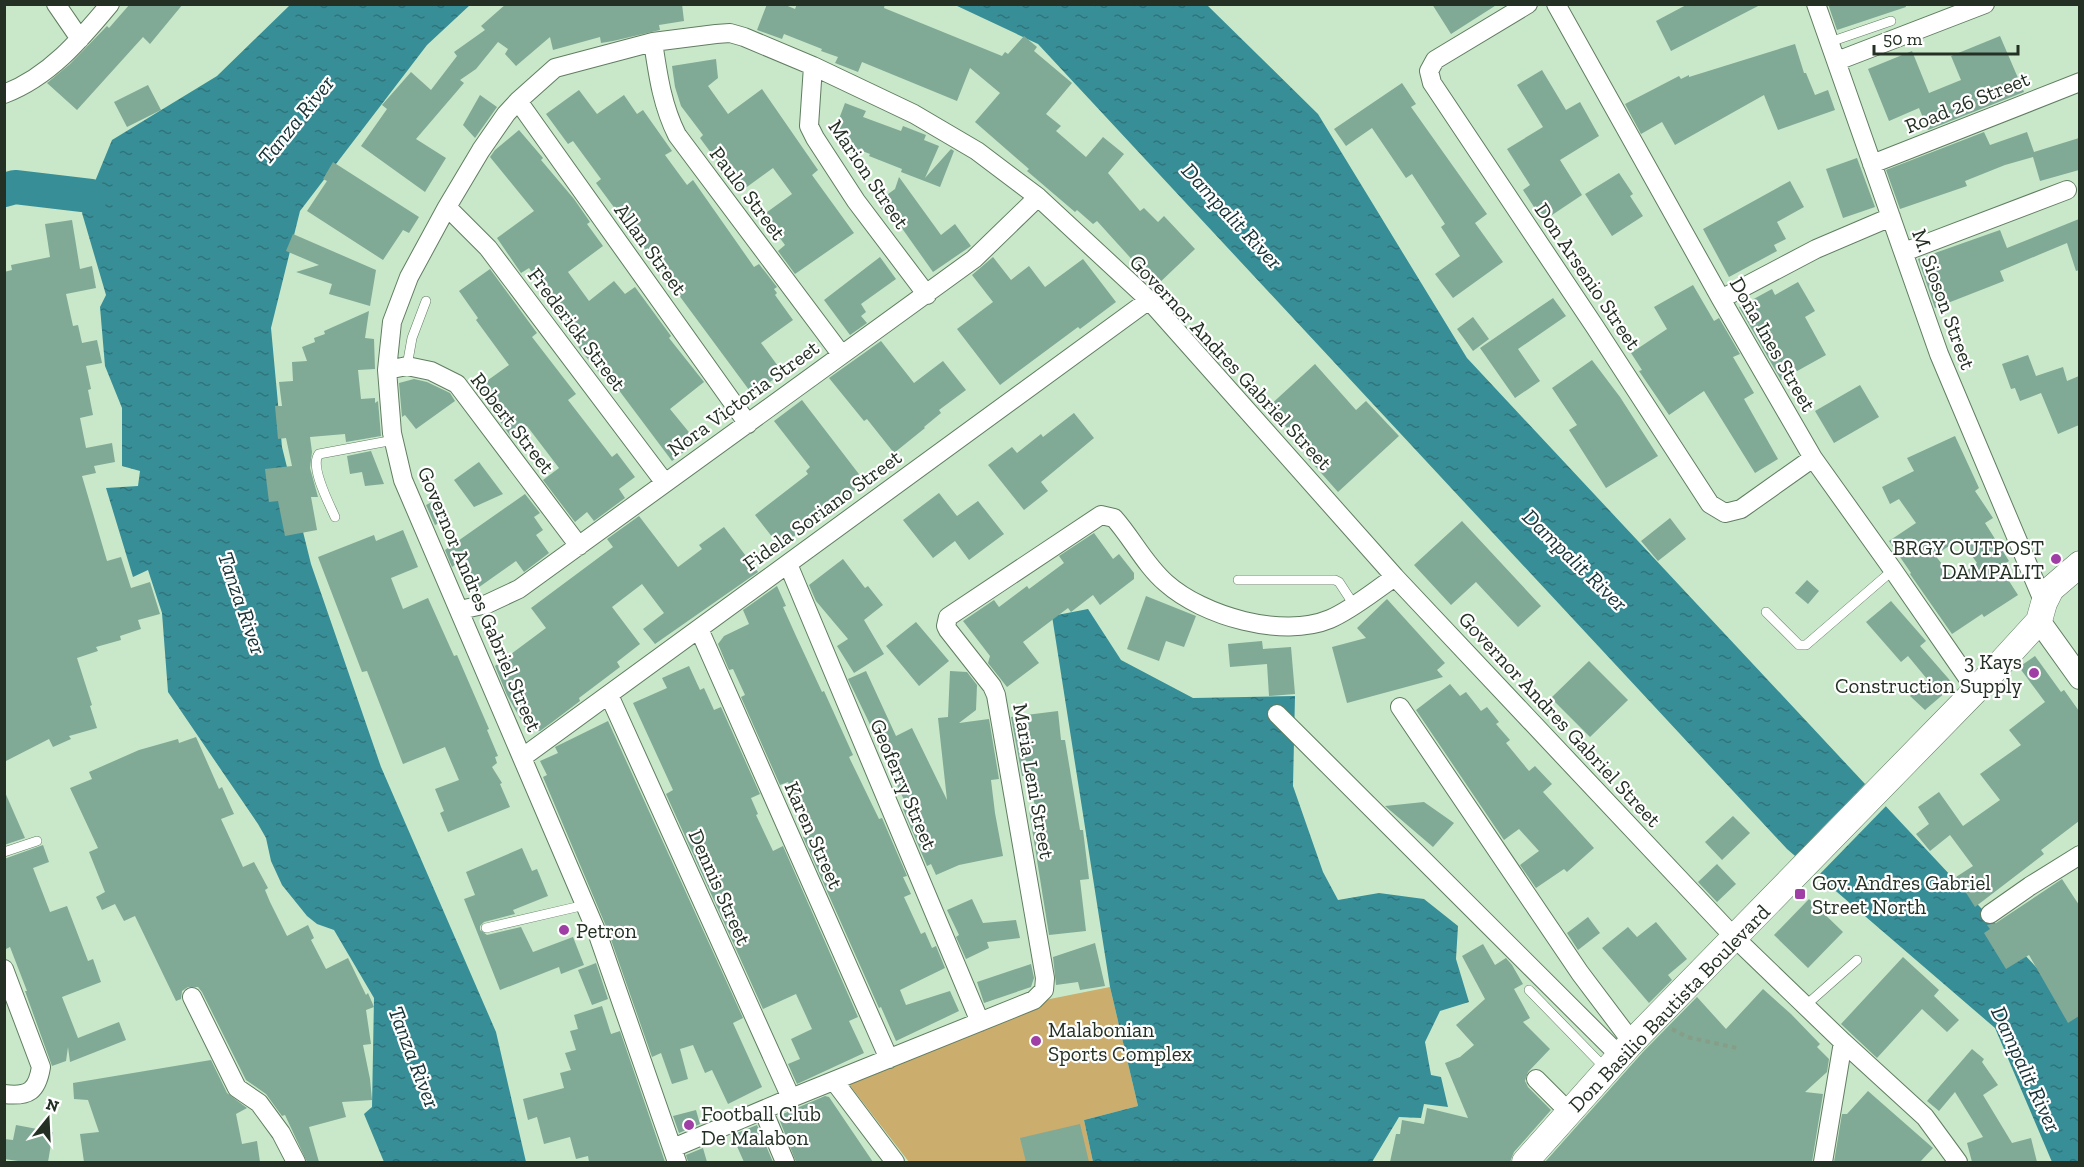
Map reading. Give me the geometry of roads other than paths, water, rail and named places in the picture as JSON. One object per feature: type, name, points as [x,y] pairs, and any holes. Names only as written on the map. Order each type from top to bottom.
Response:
[{"type":"main road","name":"Don Basilio Bautista Boulevard","points":[[1525,1162],[1659,1015],[1976,690],[2042,612],[2051,589],[2079,564]]},
{"type":"street","points":[[56,4],[80,39]]},
{"type":"street","points":[[4,94],[41,76],[80,39],[110,4]]},
{"type":"street","name":"Don Arsenio Street","points":[[1528,4],[1436,60],[1429,71],[1432,83],[1589,317],[1710,504],[1725,513],[1741,509],[1813,458]]},
{"type":"street","name":"Doña Ines Street","points":[[1556,4],[1813,458],[1976,690]]},
{"type":"street","name":"M. Sioson Street","points":[[1816,4],[1939,354],[2042,612]]},
{"type":"street","points":[[1837,61],[1985,4]]},
{"type":"street","name":"Governor Andres Gabriel Street","points":[[675,1155],[598,935],[403,480],[394,440],[387,370],[392,322],[409,277],[481,150],[518,101],[555,68],[653,42],[730,33],[813,66],[914,114],[976,151],[1038,197],[1149,300],[1395,577],[1734,938],[1925,1117],[1958,1162]]},
{"type":"street","name":"Paulo Street","points":[[653,42],[661,96],[677,135],[841,354]]},
{"type":"street","name":"Marion Street","points":[[813,66],[809,126],[856,201],[927,295]]},
{"type":"street","name":"Road 26 Street","points":[[1872,164],[2079,82]]},
{"type":"street","name":"Allan Street","points":[[518,101],[748,424]]},
{"type":"street","points":[[1904,252],[2067,190]]},
{"type":"street","name":"Nora Victoria Street","points":[[460,610],[488,604],[519,589],[841,354],[927,295],[974,259],[1038,197]]},
{"type":"street","name":"Frederick Street","points":[[447,207],[488,248],[665,483]]},
{"type":"street","points":[[1721,299],[1816,249],[1891,217]]},
{"type":"street","name":"Fidela Soriano Street","points":[[523,758],[1149,300]]},
{"type":"street","name":"Robert Street","points":[[387,370],[407,366],[431,371],[457,384],[579,546]]},
{"type":"street","name":"Maria Leni Street","points":[[675,1155],[763,1110],[1040,996],[1046,984],[996,695],[992,686],[948,630],[946,626],[948,618],[1101,515],[1114,518],[1166,583],[1206,609],[1244,622],[1268,626],[1313,624],[1329,619],[1354,605],[1395,577]]},
{"type":"street","name":"Geoferry Street","points":[[788,564],[980,1022]]},
{"type":"street","points":[[2042,612],[2079,678]]},
{"type":"street","name":"Karen Street","points":[[699,629],[889,1059]]},
{"type":"street","name":"Dennis Street","points":[[609,695],[791,1098]]},
{"type":"street","points":[[1401,707],[1580,973],[1620,1056]]},
{"type":"street","points":[[1277,714],[1620,1056]]},
{"type":"street","points":[[1990,914],[2079,855]]},
{"type":"street","points":[[4,969],[41,1067],[35,1088],[26,1094],[4,1094]]},
{"type":"street","points":[[192,998],[237,1088],[259,1103],[281,1133],[296,1162]]},
{"type":"street","points":[[1822,1162],[1843,1042]]},
{"type":"street","points":[[1536,1079],[1569,1112]]},
{"type":"street","points":[[834,1081],[896,1162]]},
{"type":"street","points":[[763,1110],[785,1162]]},
{"type":"lane","points":[[1830,42],[1891,21]]},
{"type":"lane","points":[[407,366],[412,338],[426,301]]},
{"type":"lane","points":[[335,517],[320,480],[315,463],[316,456],[394,440]]},
{"type":"lane","points":[[1766,612],[1799,645],[1806,645],[1893,570]]},
{"type":"lane","points":[[1238,580],[1335,580],[1339,582],[1354,605]]},
{"type":"lane","points":[[4,852],[37,841]]},
{"type":"lane","points":[[486,928],[585,905]]},
{"type":"lane","points":[[1805,1006],[1857,960]]},
{"type":"lane","points":[[1529,990],[1620,1056]]},
{"type":"water","name":"Tanza River","points":[[290,5],[470,5],[427,45],[300,211],[271,328],[282,447],[311,564],[381,767],[496,1032],[526,1162],[384,1162],[364,1114],[372,1107],[374,998],[334,930],[317,924],[307,916],[282,885],[271,861],[266,838],[258,824],[168,692],[162,613],[148,570],[133,577],[106,488],[138,486],[140,471],[122,466],[122,408],[105,366],[100,307],[106,295],[82,213],[112,140],[217,76]]},
{"type":"water","name":"Dampalit River","points":[[955,5],[1207,5],[1318,114],[1467,358],[2079,1013],[2079,1162],[2052,1162],[1995,1028],[1787,849],[1038,44]]},
{"type":"water","points":[[1088,609],[1121,660],[1193,698],[1295,696],[1293,786],[1323,872],[1338,900],[1379,893],[1424,899],[1458,926],[1456,959],[1469,1002],[1440,1011],[1425,1042],[1431,1075],[1441,1077],[1448,1107],[1424,1104],[1421,1118],[1399,1117],[1372,1162],[1093,1162],[1084,1120],[1138,1106],[1110,987],[1052,616]]},
{"type":"waterway","points":[[4,190],[15,187],[91,196]]},
{"type":"place","name":"BRGY OUTPOST DAMPALIT","points":[[2056,559]]},
{"type":"place","name":"3 Kays Construction Supply","points":[[2034,673]]},
{"type":"place","name":"Gov. Andres Gabriel Street North","points":[[1800,894]]},
{"type":"place","name":"Petron","points":[[564,930]]},
{"type":"place","name":"Malabonian Sports Complex","points":[[1036,1041]]},
{"type":"place","name":"Football Club De Malabon","points":[[689,1125]]}]
